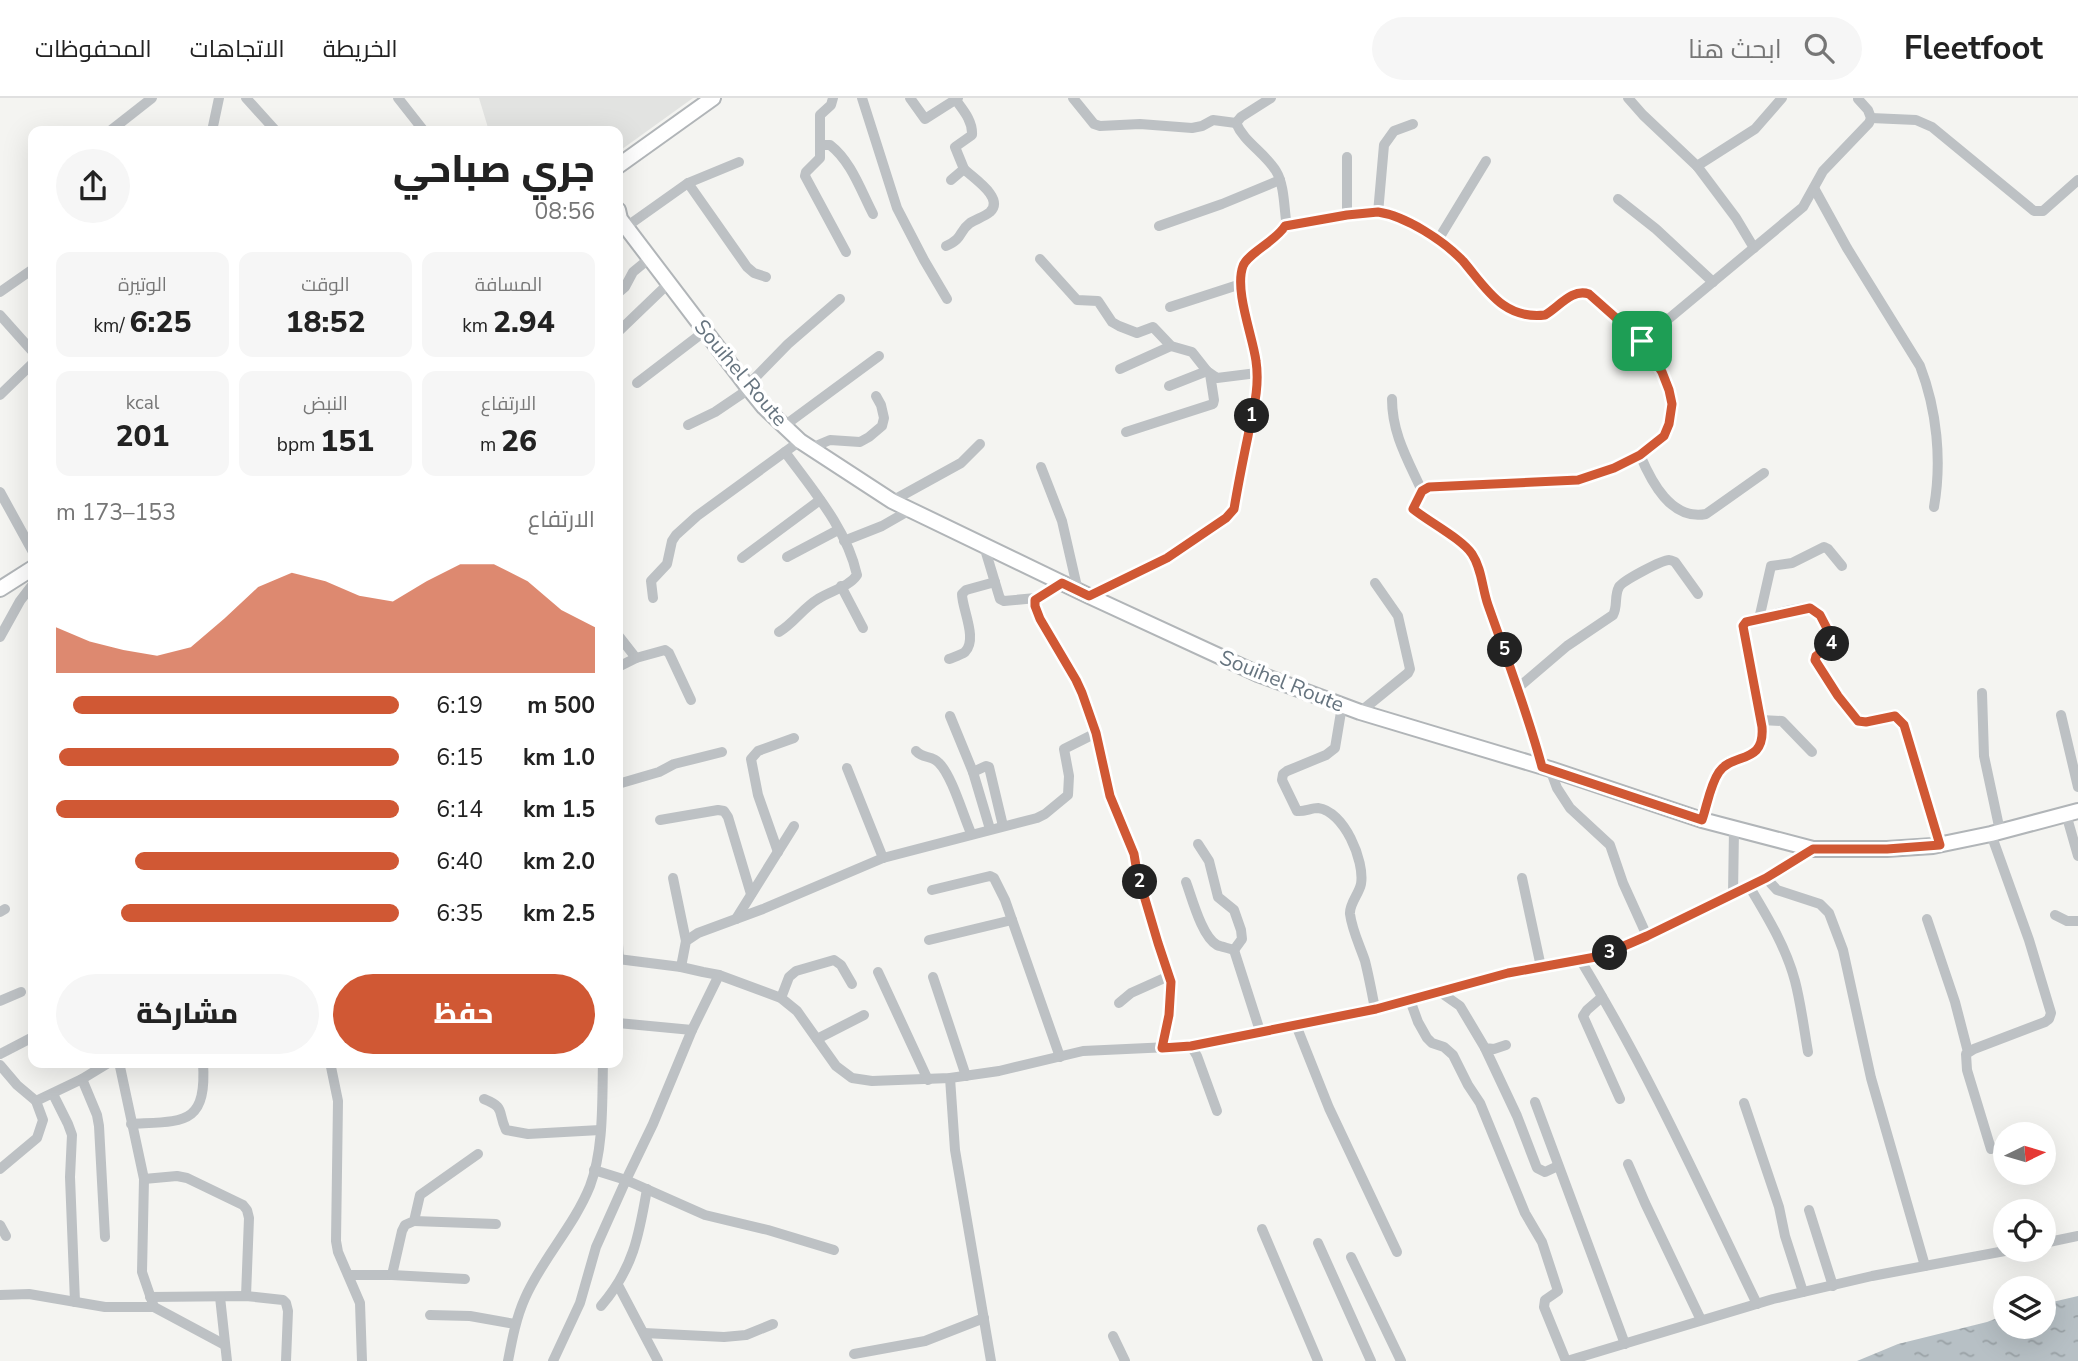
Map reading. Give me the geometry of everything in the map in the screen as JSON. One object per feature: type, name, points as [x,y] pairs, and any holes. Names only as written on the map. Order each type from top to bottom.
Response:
[{"type":"main road","points":[[623,162],[713,98]]},
{"type":"main road","name":"Souihel Route","points":[[623,222],[764,407],[806,444],[892,501],[1258,674],[1360,712],[1546,768],[1702,820],[1813,849],[1940,845],[2072,813]]},
{"type":"main road","points":[[0,589],[28,576]]},
{"type":"street","points":[[116,126],[152,98]]},
{"type":"street","points":[[213,126],[219,98]]},
{"type":"street","points":[[246,98],[271,126]]},
{"type":"street","points":[[398,98],[421,126]]},
{"type":"street","points":[[833,98],[831,105],[820,115],[820,158],[806,172],[805,177],[846,252]]},
{"type":"street","points":[[862,98],[897,208],[947,299]]},
{"type":"street","points":[[910,98],[925,119],[956,99],[973,131],[972,135],[955,147],[964,169],[988,190],[993,203],[990,212],[965,227],[958,241],[946,246]]},
{"type":"street","points":[[1073,98],[1094,124],[1100,125],[1140,124],[1192,128],[1213,120],[1236,123]]},
{"type":"street","points":[[1236,123],[1271,98]]},
{"type":"street","points":[[1628,98],[1697,166],[1736,218],[1754,248]]},
{"type":"street","points":[[1697,166],[1755,129],[1782,98]]},
{"type":"street","points":[[1642,341],[1803,208],[1824,171],[1869,123],[1871,118],[1868,110],[1858,98]]},
{"type":"street","points":[[1871,118],[1916,120],[1932,127],[2034,211],[2043,211],[2078,180]]},
{"type":"street","points":[[1041,467],[1055,497],[1083,593],[1167,558],[1226,518],[1234,509],[1257,390],[1257,373],[1241,284],[1242,268],[1245,261],[1277,237],[1285,226],[1280,180],[1275,170],[1236,123]]},
{"type":"street","points":[[1378,212],[1384,145],[1394,131],[1413,124]]},
{"type":"street","points":[[820,145],[830,145],[838,152],[851,170],[873,214]]},
{"type":"street","points":[[1347,157],[1347,215]]},
{"type":"street","points":[[1438,240],[1486,161]]},
{"type":"street","points":[[623,216],[688,183],[739,162]]},
{"type":"street","points":[[951,180],[964,169]]},
{"type":"street","points":[[1159,226],[1280,180]]},
{"type":"street","points":[[688,183],[747,267],[766,277]]},
{"type":"street","points":[[1814,188],[1927,382],[1937,442],[1937,488],[1934,507]]},
{"type":"street","points":[[1618,199],[1656,229],[1713,282]]},
{"type":"street","points":[[1285,226],[1378,212],[1394,216],[1438,240],[1461,260],[1485,290],[1511,311],[1545,315],[1572,295],[1586,292],[1642,341],[1662,372],[1672,404],[1669,424],[1664,436],[1640,455],[1614,468],[1578,480],[1429,487],[1422,491],[1413,509],[1461,541],[1472,553],[1479,566],[1486,600],[1546,768],[1570,808],[1609,845],[1647,936]]},
{"type":"street","points":[[623,289],[633,272],[650,258]]},
{"type":"street","points":[[1040,259],[1077,300],[1098,301],[1112,322],[1119,326],[1137,332],[1153,327],[1171,346],[1192,352],[1208,372],[1213,404],[1126,432]]},
{"type":"street","points":[[0,292],[28,272]]},
{"type":"street","points":[[623,327],[669,283]]},
{"type":"street","points":[[1170,307],[1241,284]]},
{"type":"street","points":[[688,425],[715,412],[748,387],[788,344],[841,299]]},
{"type":"street","points":[[0,315],[28,346]]},
{"type":"street","points":[[637,383],[705,331]]},
{"type":"street","points":[[1120,369],[1171,346]]},
{"type":"street","points":[[784,426],[879,356]]},
{"type":"street","points":[[0,395],[28,368]]},
{"type":"street","points":[[1169,386],[1208,372],[1223,378],[1257,373]]},
{"type":"street","points":[[653,598],[651,581],[667,564],[671,541],[676,534],[785,452],[806,444],[830,440],[859,442],[869,437],[882,426],[884,418],[876,396]]},
{"type":"street","points":[[1392,399],[1392,415],[1399,443],[1422,491]]},
{"type":"street","points":[[892,501],[961,463],[980,444]]},
{"type":"street","points":[[779,632],[817,599],[853,581],[857,575],[838,530],[785,452]]},
{"type":"street","points":[[1640,455],[1661,494],[1673,506],[1696,515],[1706,514],[1763,473]]},
{"type":"street","points":[[0,492],[28,543]]},
{"type":"street","points":[[742,558],[820,500]]},
{"type":"street","points":[[844,541],[882,526],[910,510]]},
{"type":"street","points":[[787,557],[838,530]]},
{"type":"street","points":[[984,546],[1002,600],[1036,598],[1062,583]]},
{"type":"street","points":[[1759,619],[1771,566],[1792,563],[1824,547],[1842,566]]},
{"type":"street","points":[[1519,687],[1567,646],[1613,615],[1622,583],[1654,566],[1670,560],[1675,562],[1698,594]]},
{"type":"street","points":[[949,659],[968,648],[970,629],[962,594],[966,590],[995,582]]},
{"type":"street","points":[[1360,712],[1410,669],[1398,616],[1375,583]]},
{"type":"street","points":[[0,637],[28,584]]},
{"type":"street","points":[[841,586],[863,628]]},
{"type":"street","points":[[1036,598],[1034,603],[1040,619],[1076,680],[1096,733],[1110,796],[1134,854],[1169,976],[1172,990],[1162,1048]]},
{"type":"street","points":[[1702,820],[1719,772],[1757,750],[1762,733],[1743,629],[1746,622],[1807,607],[1820,615],[1833,642],[1816,656],[1815,660],[1858,721],[1895,716],[1902,722],[1940,845]]},
{"type":"street","points":[[623,641],[636,658]]},
{"type":"street","points":[[623,664],[636,658],[667,651],[691,700]]},
{"type":"street","points":[[1968,1052],[2045,1022],[2051,1013],[1996,832],[1984,756],[1982,693]]},
{"type":"street","points":[[1342,706],[1335,748],[1326,755],[1287,771],[1282,780],[1297,811],[1318,808],[1338,819],[1359,859],[1361,881],[1350,914],[1376,1009]]},
{"type":"street","points":[[2061,715],[2078,787]]},
{"type":"street","points":[[950,716],[973,772],[990,829]]},
{"type":"street","points":[[1761,720],[1778,720],[1785,723],[1812,752]]},
{"type":"street","points":[[686,941],[698,933],[763,909],[883,858],[1045,814],[1068,794],[1069,776],[1064,749],[1096,733]]},
{"type":"street","points":[[778,852],[758,795],[751,759],[758,751],[794,738]]},
{"type":"street","points":[[916,751],[920,755],[935,759],[945,770],[971,834]]},
{"type":"street","points":[[623,783],[659,772],[674,764],[722,752]]},
{"type":"street","points":[[973,772],[989,767],[1003,826]]},
{"type":"street","points":[[847,768],[883,858]]},
{"type":"street","points":[[660,820],[724,811],[751,894]]},
{"type":"street","points":[[2072,813],[2078,856]]},
{"type":"street","points":[[740,917],[751,894],[794,826]]},
{"type":"street","points":[[1733,894],[1734,830]]},
{"type":"street","points":[[1198,844],[1209,861],[1218,897],[1233,908],[1238,918],[1242,939],[1234,950]]},
{"type":"street","points":[[623,960],[681,967],[719,975],[781,998],[797,1010],[836,1066],[852,1078],[872,1081],[950,1079],[999,1071],[1083,1051],[1191,1046],[1376,1009],[1508,973],[1601,956],[1766,878],[1813,849]]},
{"type":"street","points":[[932,890],[992,876],[1012,920],[1060,1057]]},
{"type":"street","points":[[673,878],[686,941],[681,967]]},
{"type":"street","points":[[1522,878],[1541,967]]},
{"type":"street","points":[[1766,878],[1777,890],[1819,904],[1831,917],[1843,950],[1871,1078],[1925,1266]]},
{"type":"street","points":[[1185,882],[1210,939],[1217,945],[1234,950]]},
{"type":"street","points":[[1749,886],[1770,921],[1796,983],[1808,1052]]},
{"type":"street","points":[[2055,915],[2067,921],[2078,921]]},
{"type":"street","points":[[1927,919],[1955,1002],[1968,1052],[1967,1070],[1991,1149]]},
{"type":"street","points":[[929,940],[1012,920]]},
{"type":"street","points":[[1234,950],[1260,1031]]},
{"type":"street","points":[[781,998],[789,978],[796,971],[834,960],[841,965],[852,984]]},
{"type":"street","points":[[1581,961],[1624,1034],[1679,1141],[1757,1304]]},
{"type":"street","points":[[878,972],[928,1080]]},
{"type":"street","points":[[553,1361],[580,1303],[596,1247],[719,975]]},
{"type":"street","points":[[933,976],[966,1076]]},
{"type":"street","points":[[1119,1003],[1131,993],[1169,976]]},
{"type":"street","points":[[0,1000],[21,992]]},
{"type":"street","points":[[1440,992],[1460,1006],[1485,1048],[1517,1116],[1537,1168],[1545,1172],[1558,1166]]},
{"type":"street","points":[[1602,997],[1583,1016],[1619,1099]]},
{"type":"street","points":[[1410,1000],[1427,1038],[1453,1055],[1480,1103],[1525,1213],[1542,1242],[1558,1290],[1545,1300],[1544,1307],[1567,1361],[1803,1292],[1993,1253]]},
{"type":"street","points":[[817,1039],[864,1015]]},
{"type":"street","points":[[623,1024],[692,1030]]},
{"type":"street","points":[[1296,1025],[1329,1108],[1397,1252]]},
{"type":"street","points":[[0,1054],[28,1040]]},
{"type":"street","points":[[1485,1048],[1494,1049],[1506,1045]]},
{"type":"street","points":[[1191,1046],[1217,1111]]},
{"type":"street","points":[[0,1065],[17,1085],[36,1101],[43,1120],[37,1138],[0,1168]]},
{"type":"street","points":[[36,1101],[100,1068]]},
{"type":"street","points":[[120,1068],[144,1179],[142,1272],[152,1302],[225,1345]]},
{"type":"street","points":[[131,1124],[175,1122],[184,1119],[193,1112],[203,1095],[203,1068]]},
{"type":"street","points":[[331,1068],[338,1101],[336,1241],[338,1252],[360,1303],[362,1361]]},
{"type":"street","points":[[508,1361],[525,1297],[590,1185],[600,1130],[603,1068]]},
{"type":"street","points":[[82,1079],[97,1115],[105,1237]]},
{"type":"street","points":[[950,1079],[956,1150],[991,1361]]},
{"type":"street","points":[[53,1094],[68,1124],[72,1143],[70,1177],[75,1302]]},
{"type":"street","points":[[484,1099],[500,1108],[506,1130],[527,1134],[600,1130]]},
{"type":"street","points":[[1535,1102],[1625,1344]]},
{"type":"street","points":[[1744,1103],[1779,1207],[1785,1236],[1803,1292]]},
{"type":"street","points":[[414,1221],[420,1195],[478,1154]]},
{"type":"street","points":[[1629,1164],[1644,1203],[1701,1320]]},
{"type":"street","points":[[594,1170],[626,1180],[705,1215],[834,1250]]},
{"type":"street","points":[[144,1179],[177,1176],[187,1178],[243,1205],[248,1218],[246,1296]]},
{"type":"street","points":[[601,1306],[618,1285],[628,1266],[638,1239],[646,1189]]},
{"type":"street","points":[[1809,1210],[1833,1286]]},
{"type":"street","points":[[392,1275],[405,1225],[414,1221],[496,1224]]},
{"type":"street","points":[[0,1225],[5,1236]]},
{"type":"street","points":[[1262,1228],[1318,1361]]},
{"type":"street","points":[[2056,1241],[2078,1236]]},
{"type":"street","points":[[1318,1242],[1371,1361]]},
{"type":"street","points":[[1351,1257],[1401,1361]]},
{"type":"street","points":[[349,1275],[465,1279]]},
{"type":"street","points":[[618,1285],[659,1361]]},
{"type":"street","points":[[0,1295],[29,1294],[105,1307],[220,1297],[246,1296],[283,1300],[286,1303],[288,1329],[286,1361]]},
{"type":"street","points":[[220,1297],[228,1361]]},
{"type":"street","points":[[430,1315],[470,1316],[516,1324]]},
{"type":"street","points":[[853,1354],[925,1341],[984,1318]]},
{"type":"street","points":[[643,1334],[724,1337],[746,1335],[773,1324]]},
{"type":"street","points":[[1113,1336],[1125,1361]]},
{"type":"shaded area","points":[[479,98],[693,98],[623,148],[623,126],[487,126]]},
{"type":"water","points":[[2078,1296],[2078,1361],[1857,1361],[1898,1344],[1993,1320],[1993,1339],[2056,1339],[2056,1301]]},
{"type":"route","points":[[1378,212],[1394,216],[1438,240],[1461,260],[1485,290],[1511,311],[1545,315],[1572,295],[1586,292],[1642,341],[1662,372],[1672,404],[1664,436],[1643,453],[1614,468],[1578,480],[1429,487],[1422,491],[1413,509],[1461,541],[1479,566],[1486,600],[1519,687],[1542,767],[1702,820],[1719,772],[1754,753],[1762,739],[1743,626],[1746,622],[1810,608],[1820,615],[1833,640],[1815,660],[1848,710],[1858,721],[1895,716],[1904,725],[1940,845],[1887,849],[1813,849],[1766,878],[1601,956],[1508,973],[1376,1009],[1191,1046],[1162,1048],[1169,1015],[1171,982],[1137,872],[1134,854],[1110,796],[1105,766],[1082,693],[1040,619],[1034,603],[1036,598],[1062,583],[1089,596],[1167,558],[1226,518],[1234,509],[1257,390],[1256,359],[1241,284],[1245,261],[1277,237],[1285,226],[1378,212]]}]
